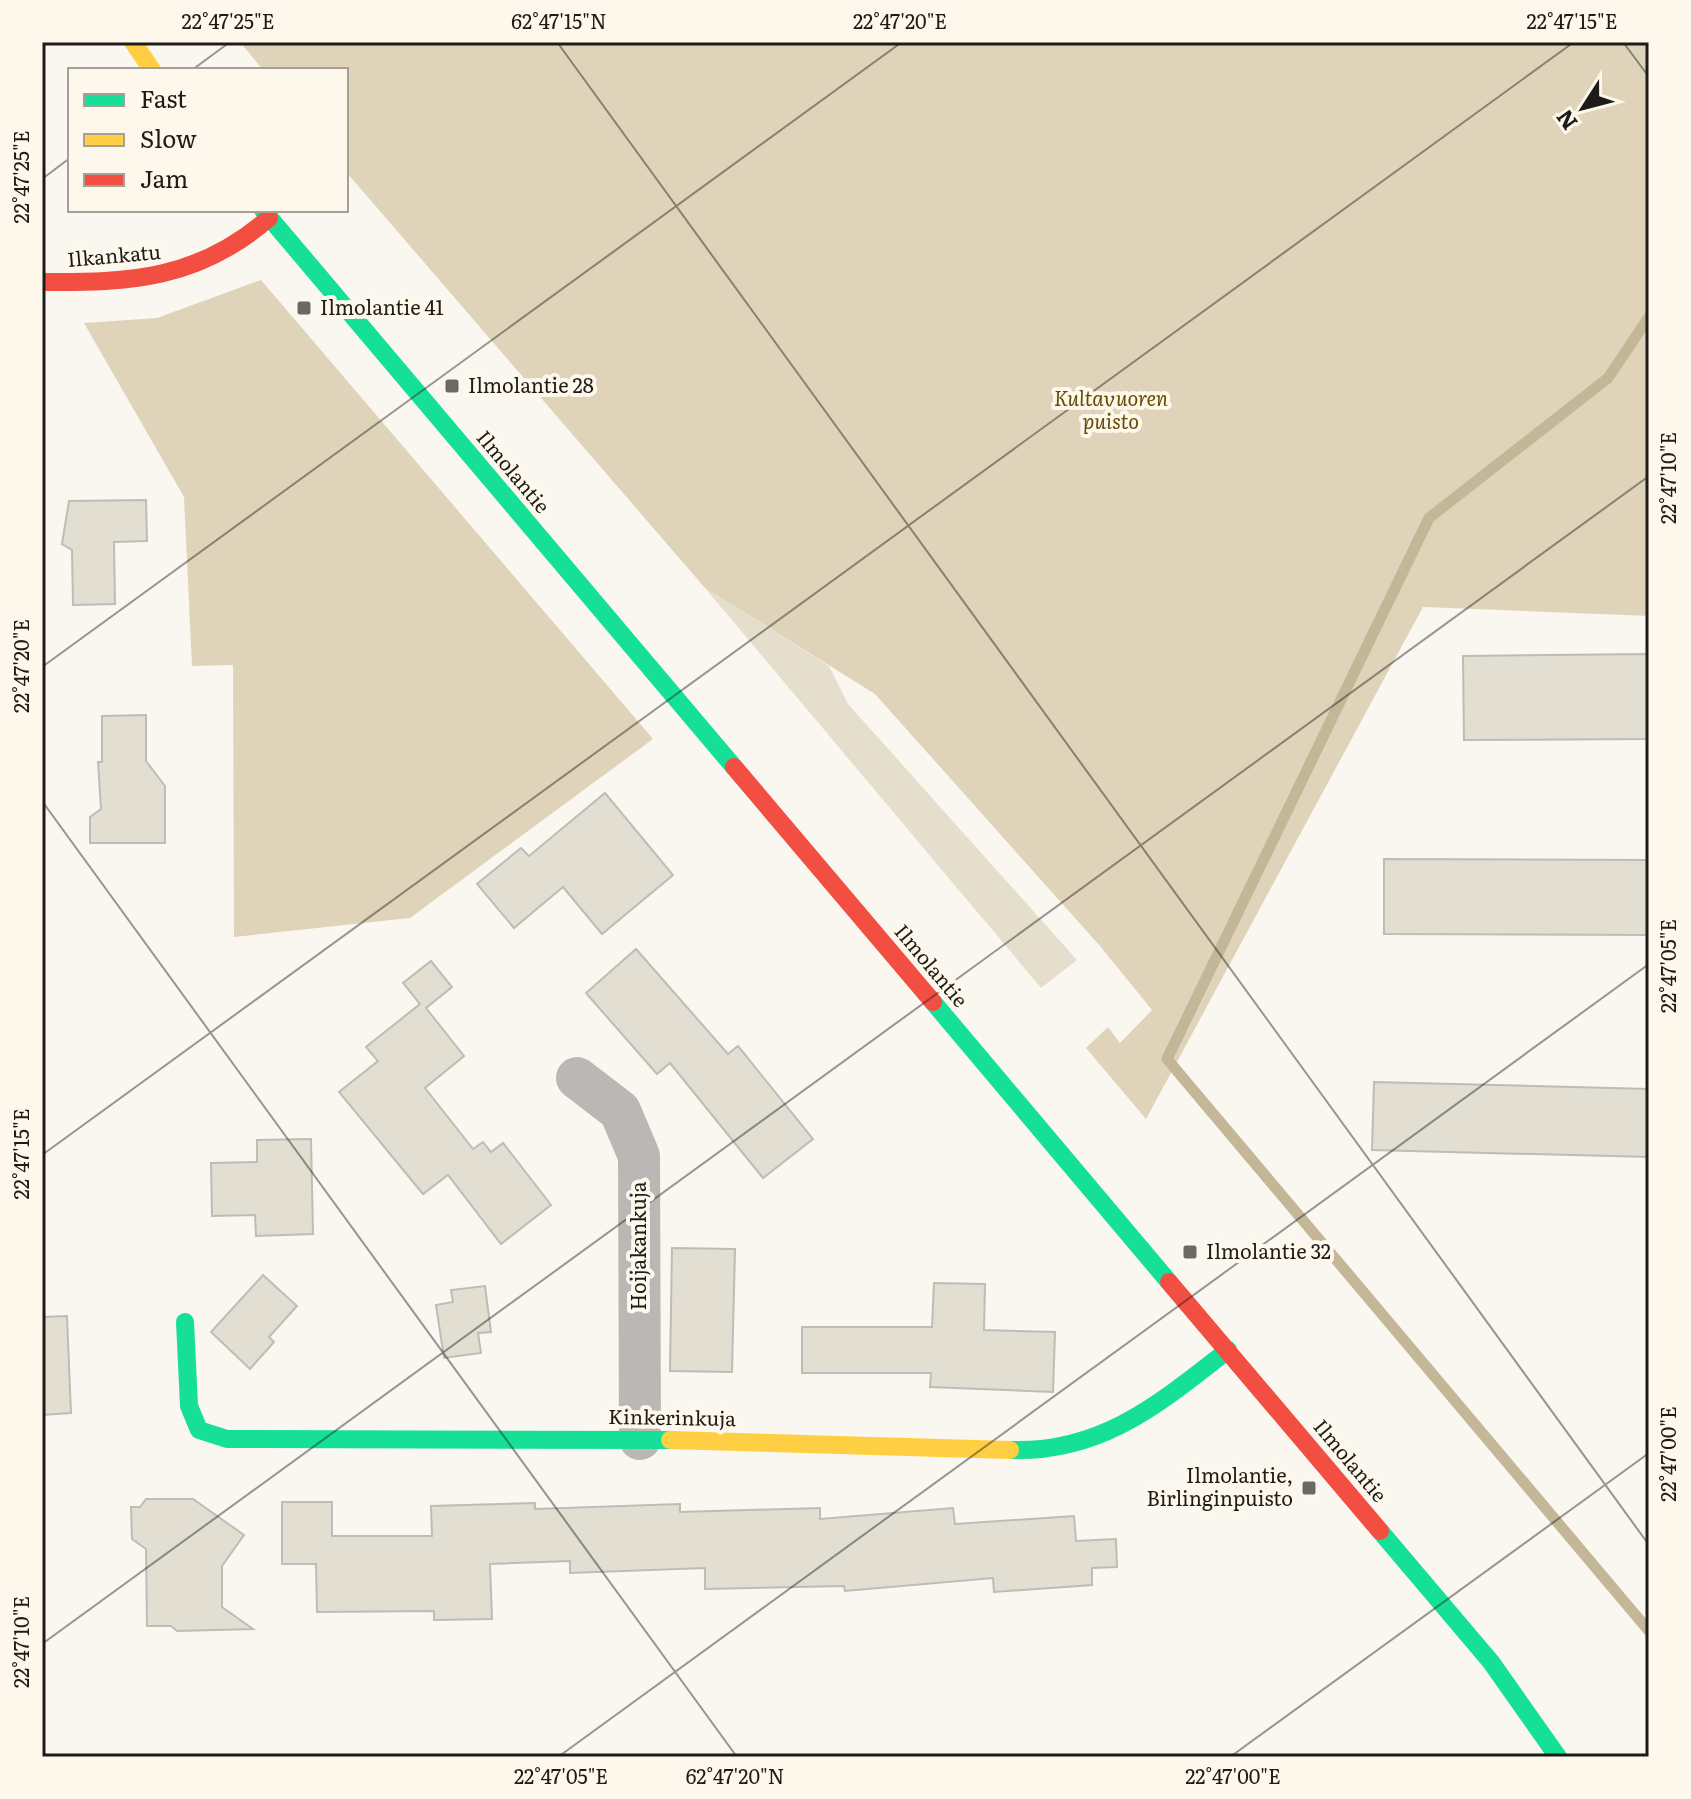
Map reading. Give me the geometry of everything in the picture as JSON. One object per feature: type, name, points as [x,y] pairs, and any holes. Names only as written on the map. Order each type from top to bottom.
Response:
[{"type":"street","points":[[133,42],[151,68]]},
{"type":"street","name":"Ilkankatu","points":[[42,282],[92,283],[167,275],[220,255],[266,214]]},
{"type":"street","name":"Ilmolantie","points":[[266,214],[1491,1662],[1558,1757]]},
{"type":"street","name":"Hoijakankuja","points":[[577,1078],[620,1111],[639,1156],[640,1439]]},
{"type":"street","name":"Kinkerinkuja","points":[[185,1322],[189,1406],[199,1430],[227,1439],[640,1439],[1034,1451],[1102,1434],[1148,1413],[1228,1350]]},
{"type":"shaded area","points":[[705,588],[829,666],[848,704],[1077,960],[1041,988]]},
{"type":"green space","name":"Kultavuoren puisto","points":[[240,42],[1649,42],[1649,616],[1423,607],[1146,1119],[1086,1048],[1108,1027],[1120,1043],[1152,1010],[1100,946],[875,694],[705,588],[348,174],[348,68],[261,68]]},
{"type":"green space","points":[[261,280],[653,739],[410,918],[234,937],[233,665],[192,666],[184,497],[84,323],[157,318]]},
{"type":"building","points":[[146,500],[147,541],[114,542],[115,604],[73,605],[72,550],[62,544],[69,501]]},
{"type":"building","points":[[1649,654],[1649,739],[1464,740],[1463,656]]},
{"type":"building","points":[[146,715],[146,761],[165,786],[165,843],[90,843],[90,817],[101,809],[98,762],[102,762],[102,716]]},
{"type":"building","points":[[605,793],[673,875],[602,934],[563,887],[514,928],[477,884],[521,848],[529,856]]},
{"type":"building","points":[[1384,859],[1649,860],[1649,935],[1384,934]]},
{"type":"building","points":[[636,949],[728,1054],[738,1046],[813,1139],[763,1178],[670,1063],[657,1074],[586,993]]},
{"type":"building","points":[[431,961],[452,987],[426,1008],[464,1056],[425,1088],[473,1149],[483,1142],[491,1152],[503,1143],[551,1205],[501,1244],[448,1175],[423,1194],[339,1092],[378,1061],[366,1047],[420,1004],[403,983]]},
{"type":"building","points":[[1374,1082],[1649,1089],[1649,1157],[1372,1150]]},
{"type":"building","points":[[311,1139],[313,1234],[256,1236],[255,1215],[212,1216],[211,1163],[257,1162],[257,1140]]},
{"type":"building","points":[[672,1248],[735,1249],[732,1372],[670,1371]]},
{"type":"building","points":[[263,1275],[297,1306],[269,1337],[274,1342],[250,1369],[211,1332]]},
{"type":"building","points":[[934,1283],[985,1284],[984,1330],[1055,1332],[1053,1392],[930,1387],[931,1373],[802,1373],[802,1327],[932,1327]]},
{"type":"building","points":[[485,1286],[491,1332],[478,1333],[481,1353],[444,1358],[436,1305],[453,1302],[451,1290]]},
{"type":"building","points":[[67,1316],[71,1413],[42,1415],[42,1317]]},
{"type":"building","points":[[146,1499],[193,1499],[244,1535],[222,1566],[222,1607],[253,1629],[177,1631],[171,1626],[147,1626],[146,1549],[132,1539],[131,1507],[140,1507]]},
{"type":"building","points":[[282,1502],[332,1502],[332,1536],[432,1536],[431,1506],[535,1503],[535,1509],[680,1504],[680,1512],[820,1508],[820,1519],[953,1508],[955,1524],[1074,1516],[1076,1541],[1116,1539],[1117,1567],[1092,1568],[1092,1585],[994,1592],[993,1578],[845,1591],[844,1586],[705,1589],[705,1568],[570,1573],[570,1561],[490,1564],[492,1619],[434,1620],[434,1611],[317,1612],[316,1564],[282,1564]]},
{"type":"waterway","points":[[1649,317],[1608,378],[1429,518],[1167,1059],[1649,1631]]},
{"type":"traffic: fast","points":[[265,212],[734,767]]},
{"type":"traffic: fast","points":[[933,1002],[1169,1282]]},
{"type":"traffic: fast","points":[[185,1322],[189,1406],[199,1430],[227,1439],[670,1440]]},
{"type":"traffic: fast","points":[[1010,1450],[1043,1449],[1101,1434],[1153,1406],[1228,1350]]},
{"type":"traffic: fast","points":[[1380,1531],[1491,1662],[1558,1757]]},
{"type":"traffic: slow","points":[[133,42],[151,68]]},
{"type":"traffic: slow","points":[[670,1440],[1010,1450]]},
{"type":"traffic: jam","points":[[42,282],[105,281],[163,273],[217,254],[269,218]]},
{"type":"traffic: jam","points":[[734,767],[933,1002]]},
{"type":"traffic: jam","points":[[1169,1282],[1380,1531]]},
{"type":"place","name":"Ilmolantie 41","points":[[304,308]]},
{"type":"place","name":"Ilmolantie 28","points":[[452,386]]},
{"type":"place","name":"Ilmolantie 32","points":[[1190,1252]]},
{"type":"place","name":"Ilmolantie, Birlinginpuisto","points":[[1309,1488]]}]
